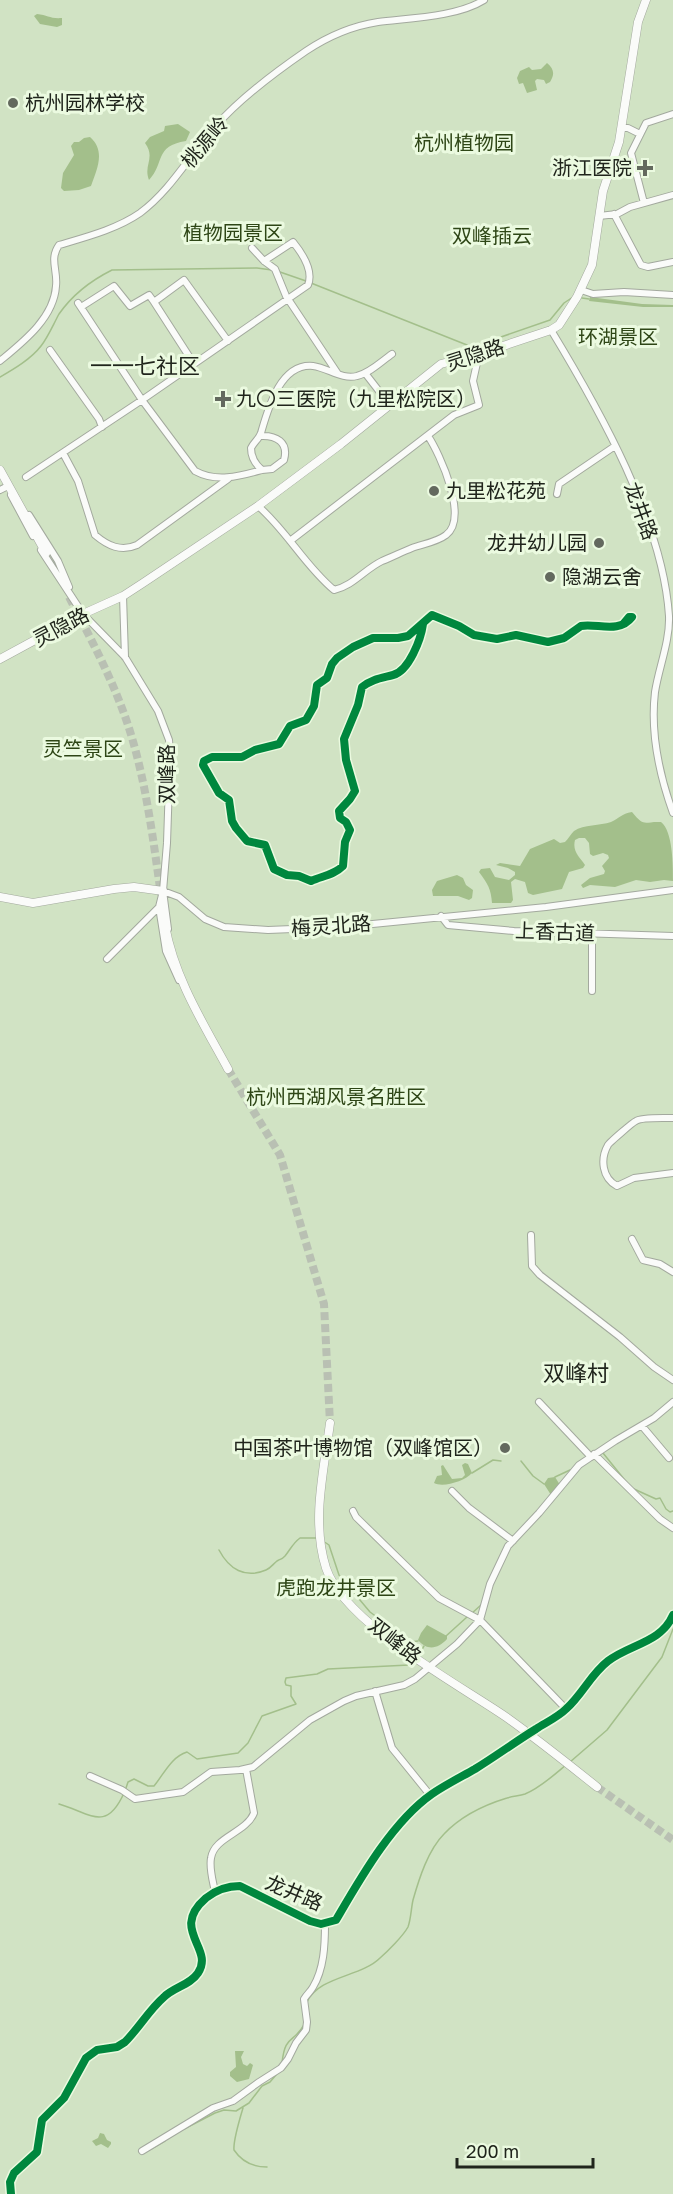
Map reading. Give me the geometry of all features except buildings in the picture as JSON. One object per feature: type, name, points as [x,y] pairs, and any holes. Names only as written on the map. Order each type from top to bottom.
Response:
[{"type":"main road","points":[[551,330],[559,325],[581,290],[592,265],[603,191],[619,142],[638,22],[646,0]]},
{"type":"main road","name":"灵隐路","points":[[0,659],[83,614],[123,596],[258,506],[441,364],[551,330]]},
{"type":"main road","points":[[0,470],[4,488],[46,553]]},
{"type":"main road","name":"梅灵北路","points":[[0,897],[33,903],[114,889],[134,888],[163,891]]},
{"type":"main road","points":[[165,927],[177,971],[228,1070]]},
{"type":"main road","name":"双峰路","points":[[330,1423],[321,1501],[320,1540],[327,1569],[336,1589],[348,1603],[391,1641],[529,1733],[597,1786]]},
{"type":"street","name":"桃源岭","points":[[0,361],[19,346],[44,319],[55,299],[57,284],[53,263],[54,253],[59,245],[97,233],[138,214],[165,192],[208,135],[253,91],[300,56],[342,32],[376,22],[422,18],[469,7],[484,0]]},
{"type":"street","points":[[644,203],[632,153],[646,123],[673,114]]},
{"type":"street","points":[[621,128],[628,128],[640,134]]},
{"type":"street","points":[[599,216],[614,214],[673,195]]},
{"type":"street","points":[[614,214],[641,265],[648,267],[673,262]]},
{"type":"street","points":[[26,477],[288,300],[309,282],[309,268],[292,242],[264,261]]},
{"type":"street","points":[[252,248],[276,272],[288,300],[339,375]]},
{"type":"street","points":[[154,302],[184,280],[187,281],[228,341]]},
{"type":"street","points":[[194,364],[149,295],[130,306],[114,286],[80,305],[142,400],[195,471],[207,477],[231,477],[272,469],[279,465],[286,455],[286,450],[275,436],[260,436]]},
{"type":"street","points":[[581,290],[593,294],[624,292],[673,295]]},
{"type":"street","name":"龙井路","points":[[551,330],[578,374],[615,446],[654,543],[668,607],[668,632],[655,692],[653,726],[657,757],[673,813]]},
{"type":"street","points":[[50,350],[102,426]]},
{"type":"street","points":[[262,470],[255,462],[251,451],[253,444],[260,436],[262,424],[278,389],[291,372],[300,367],[314,366],[339,375],[354,377],[365,373],[392,354]]},
{"type":"street","points":[[290,542],[454,415],[479,405],[473,381],[479,354]]},
{"type":"street","points":[[365,373],[390,405]]},
{"type":"street","points":[[258,506],[274,520],[290,542],[334,590],[347,586],[376,564],[448,534],[453,527],[456,517],[450,487],[442,460],[428,436]]},
{"type":"street","points":[[557,494],[559,484],[615,446]]},
{"type":"street","points":[[63,453],[78,482],[95,535],[110,546],[118,548],[129,548],[137,544],[231,477]]},
{"type":"street","name":"双峰路","points":[[4,488],[50,567],[83,614],[125,657],[158,711],[169,740],[170,753],[163,891]]},
{"type":"street","points":[[123,596],[125,657]]},
{"type":"street","name":"梅灵北路","points":[[163,891],[178,897],[205,919],[224,927],[268,930],[342,927],[546,907],[673,890]]},
{"type":"street","points":[[163,891],[159,907],[166,951],[172,969],[187,992]]},
{"type":"street","points":[[163,891],[172,945],[187,992]]},
{"type":"street","points":[[107,959],[159,907]]},
{"type":"street","name":"上香古道","points":[[441,916],[448,925],[514,931],[673,936]]},
{"type":"street","points":[[592,933],[590,981],[592,991]]},
{"type":"street","points":[[673,1118],[636,1120],[611,1141],[603,1157],[604,1171],[608,1180],[617,1186],[634,1178],[673,1173]]},
{"type":"street","points":[[531,1235],[532,1266],[540,1275],[673,1380]]},
{"type":"street","points":[[632,1239],[643,1260],[660,1264],[673,1272]]},
{"type":"street","points":[[538,1402],[660,1519],[673,1527]]},
{"type":"street","points":[[90,1776],[138,1799],[169,1795],[189,1789],[211,1772],[253,1767],[310,1720],[344,1701],[404,1685],[415,1679],[457,1644],[480,1620],[499,1561],[513,1541],[575,1470],[642,1426],[673,1402]]},
{"type":"street","points":[[642,1426],[669,1458]]},
{"type":"street","points":[[452,1491],[513,1541]]},
{"type":"street","points":[[353,1511],[356,1517],[439,1598],[480,1620],[566,1709]]},
{"type":"street","name":"龙井路","points":[[215,1892],[232,1886],[240,1886],[310,1921],[325,1924],[336,1920],[361,1877],[390,1838],[430,1795],[488,1761],[566,1709],[606,1662],[657,1636],[665,1629],[673,1615]]},
{"type":"street","points":[[375,1691],[392,1748],[430,1795]]},
{"type":"street","points":[[11,2194],[10,2182],[14,2173],[37,2152],[42,2120],[64,2098],[86,2058],[97,2050],[117,2047],[125,2042],[162,1998],[193,1979],[198,1973],[202,1963],[192,1931],[191,1919],[197,1906],[215,1892],[210,1864],[212,1853],[221,1843],[243,1828],[254,1813],[246,1769]]},
{"type":"street","points":[[142,2151],[213,2108],[233,2101],[285,2064],[306,2030],[304,1999],[320,1975],[325,1924]]},
{"type":"green space","name":"虎跑龙井景区","points":[[0,0],[673,0],[673,2194],[0,2194]]},
{"type":"shaded area","points":[[37,14],[62,18],[62,25],[57,27],[40,24],[34,16]]},
{"type":"shaded area","points":[[547,63],[553,72],[550,82],[546,84],[544,80],[537,79],[535,81],[537,90],[527,93],[523,83],[519,84],[517,78],[520,71],[529,67],[532,70],[541,69]]},
{"type":"shaded area","points":[[178,124],[190,132],[186,141],[176,143],[164,151],[149,180],[147,170],[150,157],[145,143],[150,137],[164,131],[165,126]]},
{"type":"shaded area","points":[[90,137],[95,142],[99,154],[98,167],[91,186],[64,191],[61,188],[63,173],[74,155],[71,146],[74,142]]},
{"type":"shaded area","points":[[590,297],[642,304],[673,305],[673,307],[643,307],[589,301]]},
{"type":"shaded area","points":[[632,812],[642,822],[661,822],[665,827],[672,849],[673,881],[636,880],[615,887],[590,885],[583,888],[581,885],[590,878],[604,874],[602,866],[609,858],[603,853],[593,856],[590,854],[589,843],[585,838],[579,838],[575,840],[575,848],[585,865],[583,868],[569,872],[562,889],[533,895],[528,893],[525,882],[515,879],[511,882],[513,900],[511,903],[492,903],[491,894],[479,872],[481,869],[490,868],[495,877],[509,880],[515,872],[496,865],[500,863],[520,866],[530,849],[554,839],[560,843],[565,842],[578,829],[611,822]]},
{"type":"shaded area","points":[[457,875],[463,878],[466,885],[473,890],[472,898],[469,900],[458,896],[433,896],[432,890],[437,881]]},
{"type":"shaded area","points":[[468,1464],[472,1473],[469,1476],[448,1484],[434,1483],[437,1476],[442,1475],[441,1466],[443,1465],[452,1479],[462,1478],[465,1475],[462,1465]]},
{"type":"shaded area","points":[[555,1477],[560,1485],[551,1495],[544,1484],[548,1478]]},
{"type":"shaded area","points":[[427,1625],[447,1636],[447,1639],[440,1645],[432,1647],[421,1644],[418,1640]]},
{"type":"shaded area","points":[[235,2051],[244,2051],[241,2057],[243,2064],[253,2065],[249,2079],[237,2082],[230,2076],[230,2072],[236,2067]]},
{"type":"shaded area","points":[[100,2133],[111,2142],[108,2148],[101,2144],[96,2146],[92,2141],[98,2138]]},
{"type":"waterway","points":[[0,377],[37,351],[59,314],[76,294],[89,283],[112,270],[257,268],[272,270]]},
{"type":"waterway","points":[[280,272],[306,281]]},
{"type":"waterway","points":[[311,283],[472,347],[550,320],[564,303],[573,297]]},
{"type":"waterway","points":[[582,298],[589,299]]},
{"type":"waterway","points":[[603,1453],[628,1484]]},
{"type":"waterway","points":[[472,1473],[493,1460],[501,1461]]},
{"type":"waterway","points":[[521,1461],[533,1476],[544,1484]]},
{"type":"waterway","points":[[555,1477],[570,1470]]},
{"type":"waterway","points":[[634,1489],[656,1499],[660,1498],[666,1509],[673,1511]]},
{"type":"waterway","points":[[219,1550],[223,1557],[238,1570],[245,1573],[258,1573],[283,1558],[300,1538],[316,1538]]},
{"type":"waterway","points":[[323,1541],[329,1545],[339,1575],[370,1612],[389,1626],[391,1633],[398,1638],[410,1642],[418,1641]]},
{"type":"waterway","points":[[471,1614],[481,1605]]},
{"type":"waterway","points":[[446,1636],[467,1617]]},
{"type":"waterway","points":[[570,1762],[607,1730],[662,1657],[673,1629]]},
{"type":"waterway","points":[[418,1656],[424,1646]]},
{"type":"waterway","points":[[126,1788],[128,1782],[134,1779],[148,1786],[154,1786],[172,1762],[187,1752],[197,1759],[238,1753],[248,1743],[262,1716],[296,1704],[291,1696],[291,1686],[286,1685],[286,1678],[317,1674],[328,1669],[409,1665],[415,1661]]},
{"type":"waterway","points":[[307,2002],[321,1987],[372,1964],[403,1935],[409,1924],[413,1900],[425,1865],[433,1848],[451,1828],[481,1808],[531,1791],[566,1765]]},
{"type":"waterway","points":[[59,1804],[88,1815],[104,1816],[111,1813],[124,1793]]},
{"type":"waterway","points":[[282,2063],[287,2043],[304,2025]]},
{"type":"waterway","points":[[184,2129],[215,2113],[224,2110],[236,2111],[249,2103],[262,2086],[276,2075]]},
{"type":"waterway","points":[[243,2108],[234,2150],[248,2163],[267,2167]]},
{"type":"waterway","points":[[151,2149],[165,2141]]},
{"type":"tunnel","points":[[69,597],[109,676],[128,725],[144,788],[161,895]]},
{"type":"tunnel","points":[[228,1069],[280,1155],[324,1304],[330,1423]]},
{"type":"tunnel","points":[[597,1787],[673,1840]]},
{"type":"cycle path","points":[[423,624],[417,646],[404,667],[393,675],[373,680],[362,687],[358,705],[344,739],[346,760],[355,791],[339,811],[340,818],[346,822],[350,830],[345,842],[343,866],[311,881],[274,869],[265,845],[247,841],[236,828],[232,821],[229,800],[219,793],[203,765],[204,761],[212,757],[242,757],[255,750],[279,744],[290,726],[306,720],[314,706],[317,685],[327,678],[337,658],[353,647],[373,638],[408,636],[432,615],[474,635],[497,639],[516,635],[548,642],[564,638],[581,626],[614,627],[627,622],[632,617],[624,623]]},
{"type":"cycle path","points":[[11,2194],[10,2182],[14,2173],[37,2152],[42,2120],[64,2098],[86,2058],[97,2050],[117,2047],[125,2042],[159,2002],[198,1973],[202,1964],[201,1955],[192,1929],[192,1920],[196,1909],[206,1898],[222,1889],[240,1886],[310,1921],[321,1924],[336,1920],[390,1835],[417,1806],[437,1791],[559,1715],[572,1703],[602,1666],[617,1655],[661,1632],[673,1615]]},
{"type":"place","name":"杭州园林学校","points":[[13,103]]},
{"type":"place","name":"浙江医院","points":[[645,168]]},
{"type":"place","name":"九〇三医院（九里松院区）","points":[[223,399]]},
{"type":"place","name":"九里松花苑","points":[[434,491]]},
{"type":"place","name":"龙井幼儿园","points":[[599,543]]},
{"type":"place","name":"隐湖云舍","points":[[550,577]]},
{"type":"place","name":"中国茶叶博物馆（双峰馆区）","points":[[505,1448]]},
{"type":"district","name":"一一七社区","points":[[145,366]]},
{"type":"district","name":"双峰村","points":[[576,1373]]},
{"type":"park label","name":"杭州植物园","points":[[464,143]]},
{"type":"park label","name":"植物园景区","points":[[233,233]]},
{"type":"park label","name":"双峰插云","points":[[492,236]]},
{"type":"park label","name":"环湖景区","points":[[618,337]]},
{"type":"park label","name":"灵竺景区","points":[[83,749]]},
{"type":"park label","name":"杭州西湖风景名胜区","points":[[336,1097]]}]
